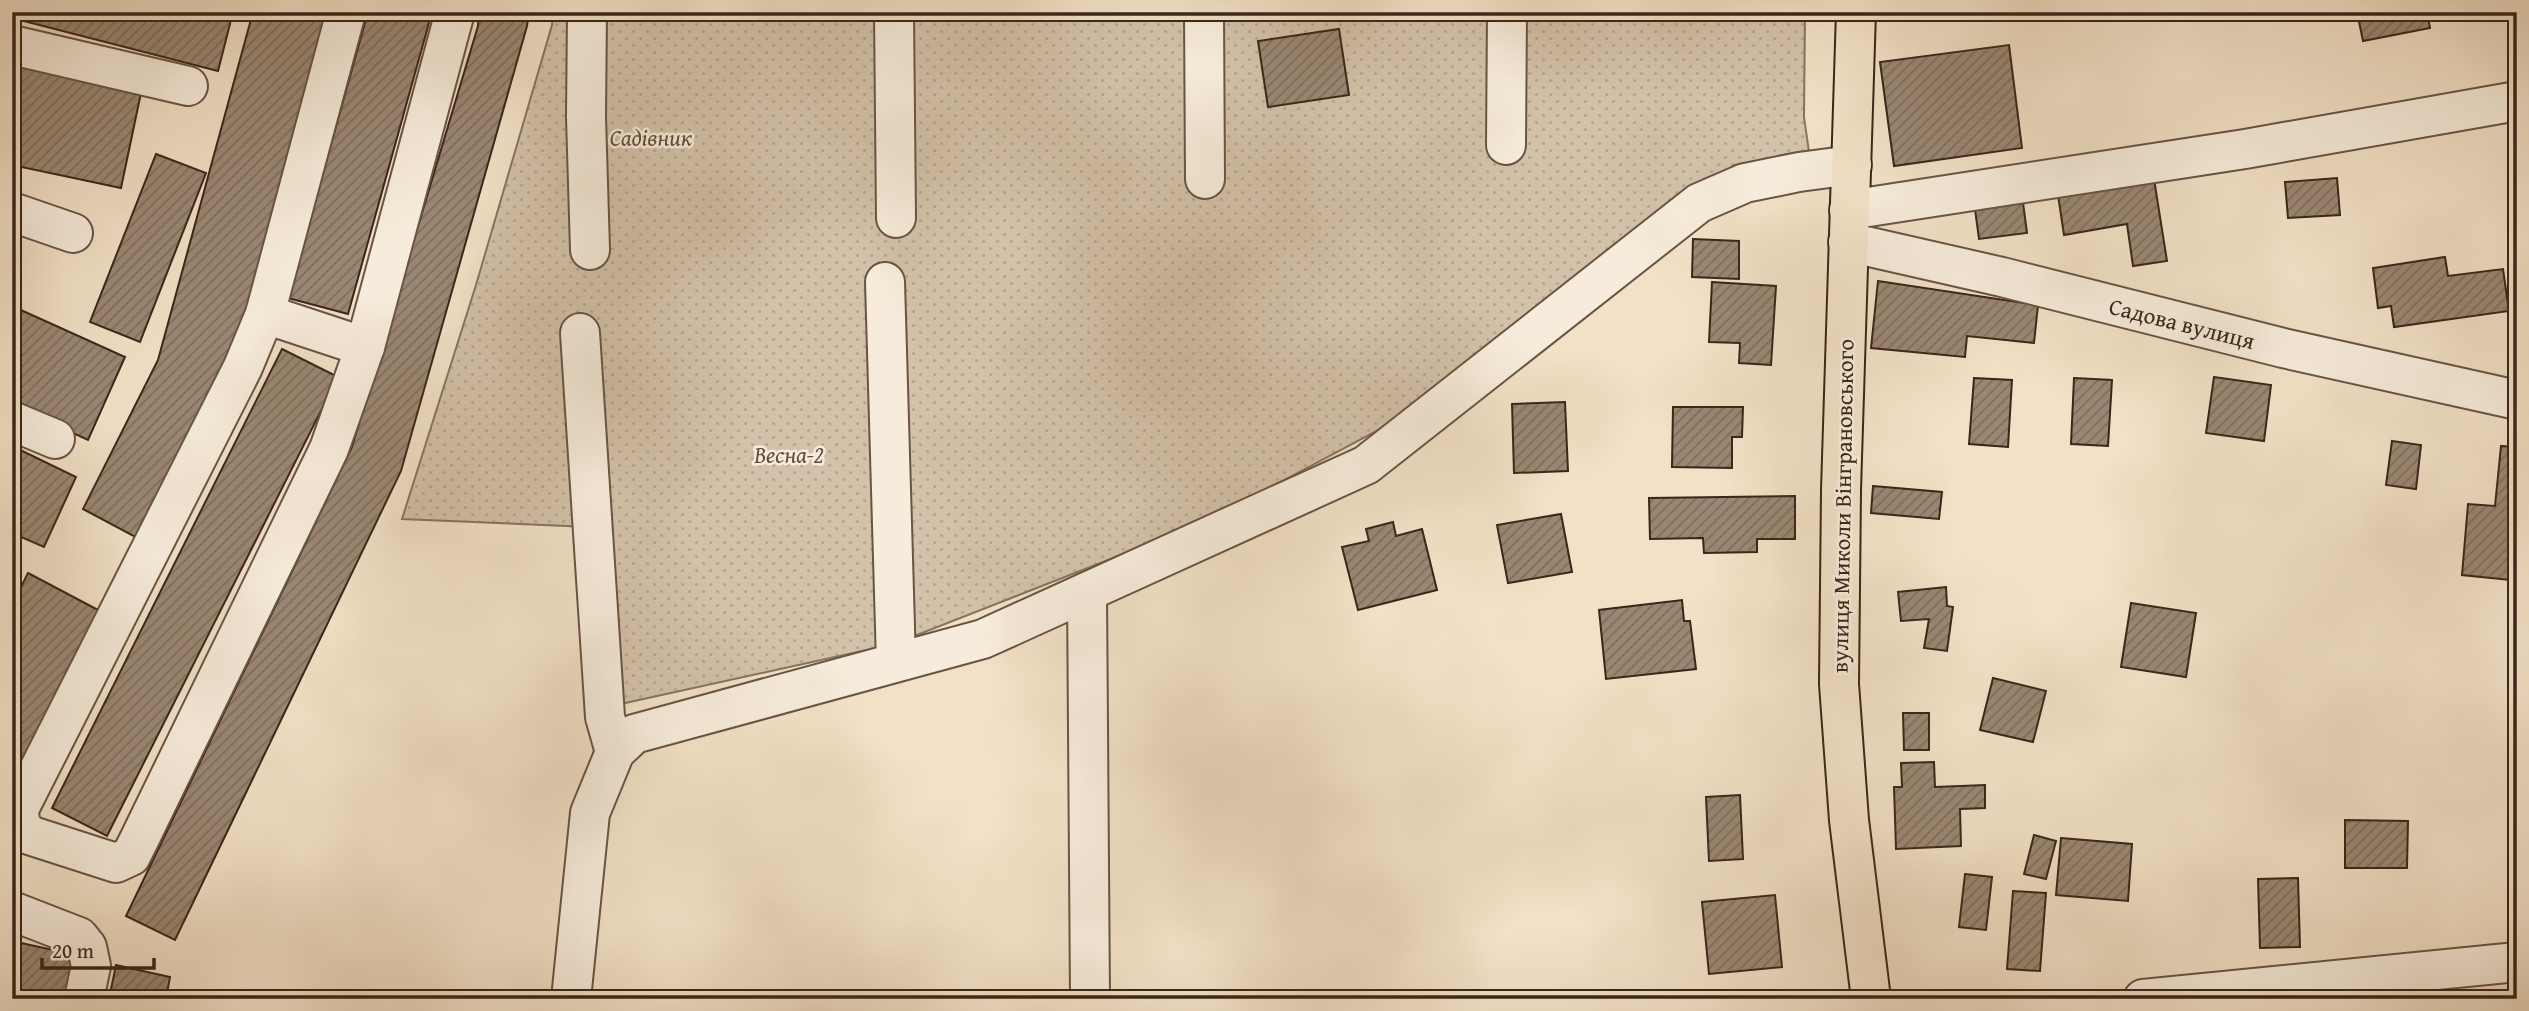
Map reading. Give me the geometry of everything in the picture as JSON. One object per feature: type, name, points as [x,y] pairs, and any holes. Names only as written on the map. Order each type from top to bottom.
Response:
[{"type":"main road","name":"вулиця Миколи Вінграновського","points":[[1856,12],[1841,490],[1839,684],[1849,820],[1871,999]]},
{"type":"street","points":[[346,12],[265,314],[243,367],[19,810],[20,824],[29,835],[116,863],[131,856],[328,449],[365,348],[455,12]]},
{"type":"street","points":[[587,12],[586,117],[590,250]]},
{"type":"street","points":[[894,12],[896,218]]},
{"type":"street","points":[[1204,12],[1205,179]]},
{"type":"street","points":[[1506,145],[1507,12]]},
{"type":"street","points":[[12,45],[188,86]]},
{"type":"street","points":[[1849,226],[2245,149],[2517,101]]},
{"type":"street","points":[[571,999],[590,813],[615,752],[634,734],[983,639],[1366,465],[1699,203],[1745,183],[1852,165]]},
{"type":"street","points":[[12,212],[73,233]]},
{"type":"street","name":"Садова вулиця","points":[[1849,226],[2002,277],[2283,348],[2517,400]]},
{"type":"street","points":[[885,282],[896,662]]},
{"type":"street","points":[[265,314],[365,348]]},
{"type":"street","points":[[580,333],[605,717],[615,752]]},
{"type":"street","points":[[12,421],[54,439]]},
{"type":"street","points":[[1087,592],[1090,999]]},
{"type":"street","points":[[12,911],[79,937],[87,947],[91,966],[84,999]]},
{"type":"street","points":[[2144,999],[2517,962]]},
{"type":"green space","name":"Весна-2","points":[[553,12],[1805,12],[1804,117],[1809,152],[1735,165],[1639,225],[1403,417],[1205,522],[894,644],[598,709],[589,527],[402,519],[476,285],[552,25]]},
{"type":"building","points":[[12,12],[233,12],[218,71],[12,18]]},
{"type":"building","points":[[253,12],[330,12],[225,385],[141,540],[83,509],[158,360]]},
{"type":"building","points":[[368,12],[432,12],[348,314],[288,298]]},
{"type":"building","points":[[479,12],[529,12],[401,471],[175,940],[126,916],[352,447],[478,26]]},
{"type":"building","points":[[2357,12],[2427,12],[2430,28],[2363,41]]},
{"type":"building","points":[[1339,29],[1349,95],[1268,107],[1258,41]]},
{"type":"building","points":[[2009,45],[2022,148],[1894,166],[1880,62]]},
{"type":"building","points":[[12,61],[142,88],[121,188],[12,165]]},
{"type":"building","points":[[156,154],[206,173],[140,342],[90,322]]},
{"type":"building","points":[[2337,178],[2340,215],[2288,218],[2285,182]]},
{"type":"building","points":[[2154,179],[2167,261],[2133,266],[2127,224],[2064,235],[2058,195]]},
{"type":"building","points":[[2022,195],[2027,233],[1979,239],[1974,202]]},
{"type":"building","points":[[1693,239],[1739,241],[1739,279],[1692,277]]},
{"type":"building","points":[[2445,257],[2448,276],[2503,269],[2509,311],[2394,327],[2391,306],[2378,308],[2373,268]]},
{"type":"building","points":[[1878,281],[2038,305],[2034,343],[1967,336],[1965,357],[1871,348]]},
{"type":"building","points":[[1712,282],[1776,286],[1771,365],[1739,363],[1740,343],[1709,342]]},
{"type":"building","points":[[12,306],[125,357],[88,440],[12,405]]},
{"type":"building","points":[[282,349],[338,377],[107,836],[52,808]]},
{"type":"building","points":[[2214,377],[2271,385],[2264,441],[2206,433]]},
{"type":"building","points":[[1974,378],[2012,380],[2008,447],[1969,444]]},
{"type":"building","points":[[2074,378],[2112,380],[2108,446],[2071,444]]},
{"type":"building","points":[[1565,402],[1568,471],[1514,473],[1512,404]]},
{"type":"building","points":[[1673,407],[1743,407],[1742,437],[1732,437],[1732,468],[1672,467]]},
{"type":"building","points":[[2392,441],[2421,445],[2416,489],[2386,485]]},
{"type":"building","points":[[12,446],[76,477],[44,547],[12,533]]},
{"type":"building","points":[[2501,446],[2517,447],[2517,515],[2510,580],[2462,575],[2468,504],[2495,506]]},
{"type":"building","points":[[1873,486],[1942,492],[1939,519],[1871,513]]},
{"type":"building","points":[[1795,496],[1795,539],[1757,539],[1757,552],[1704,553],[1703,538],[1650,539],[1649,498]]},
{"type":"building","points":[[1561,514],[1572,572],[1508,583],[1497,525]]},
{"type":"building","points":[[1393,522],[1396,536],[1422,529],[1437,590],[1358,610],[1342,547],[1369,541],[1366,529]]},
{"type":"building","points":[[28,573],[100,611],[12,793],[12,605]]},
{"type":"building","points":[[1946,587],[1947,606],[1953,607],[1947,651],[1924,648],[1929,619],[1901,621],[1898,592]]},
{"type":"building","points":[[1682,600],[1684,621],[1690,621],[1696,669],[1606,679],[1599,610]]},
{"type":"building","points":[[2131,603],[2196,613],[2186,677],[2121,667]]},
{"type":"building","points":[[1993,678],[2046,691],[2033,742],[1980,730]]},
{"type":"building","points":[[1903,713],[1929,713],[1929,750],[1904,750]]},
{"type":"building","points":[[1934,762],[1935,787],[1985,785],[1985,808],[1960,809],[1961,846],[1896,849],[1894,787],[1902,787],[1901,763]]},
{"type":"building","points":[[1740,795],[1743,859],[1709,861],[1706,797]]},
{"type":"building","points":[[2345,820],[2408,821],[2407,868],[2345,868]]},
{"type":"building","points":[[2034,835],[2056,841],[2046,879],[2024,874]]},
{"type":"building","points":[[2061,838],[2132,844],[2128,901],[2056,895]]},
{"type":"building","points":[[1965,874],[1992,877],[1986,930],[1959,927]]},
{"type":"building","points":[[2298,878],[2300,947],[2260,948],[2258,879]]},
{"type":"building","points":[[2013,891],[2046,893],[2040,971],[2007,969]]},
{"type":"building","points":[[1775,895],[1782,967],[1709,974],[1702,902]]},
{"type":"building","points":[[12,941],[76,955],[66,999],[12,999]]},
{"type":"building","points":[[116,965],[170,977],[166,999],[109,999]]},
{"type":"park label","name":"Садівник","points":[[651,137]]}]
